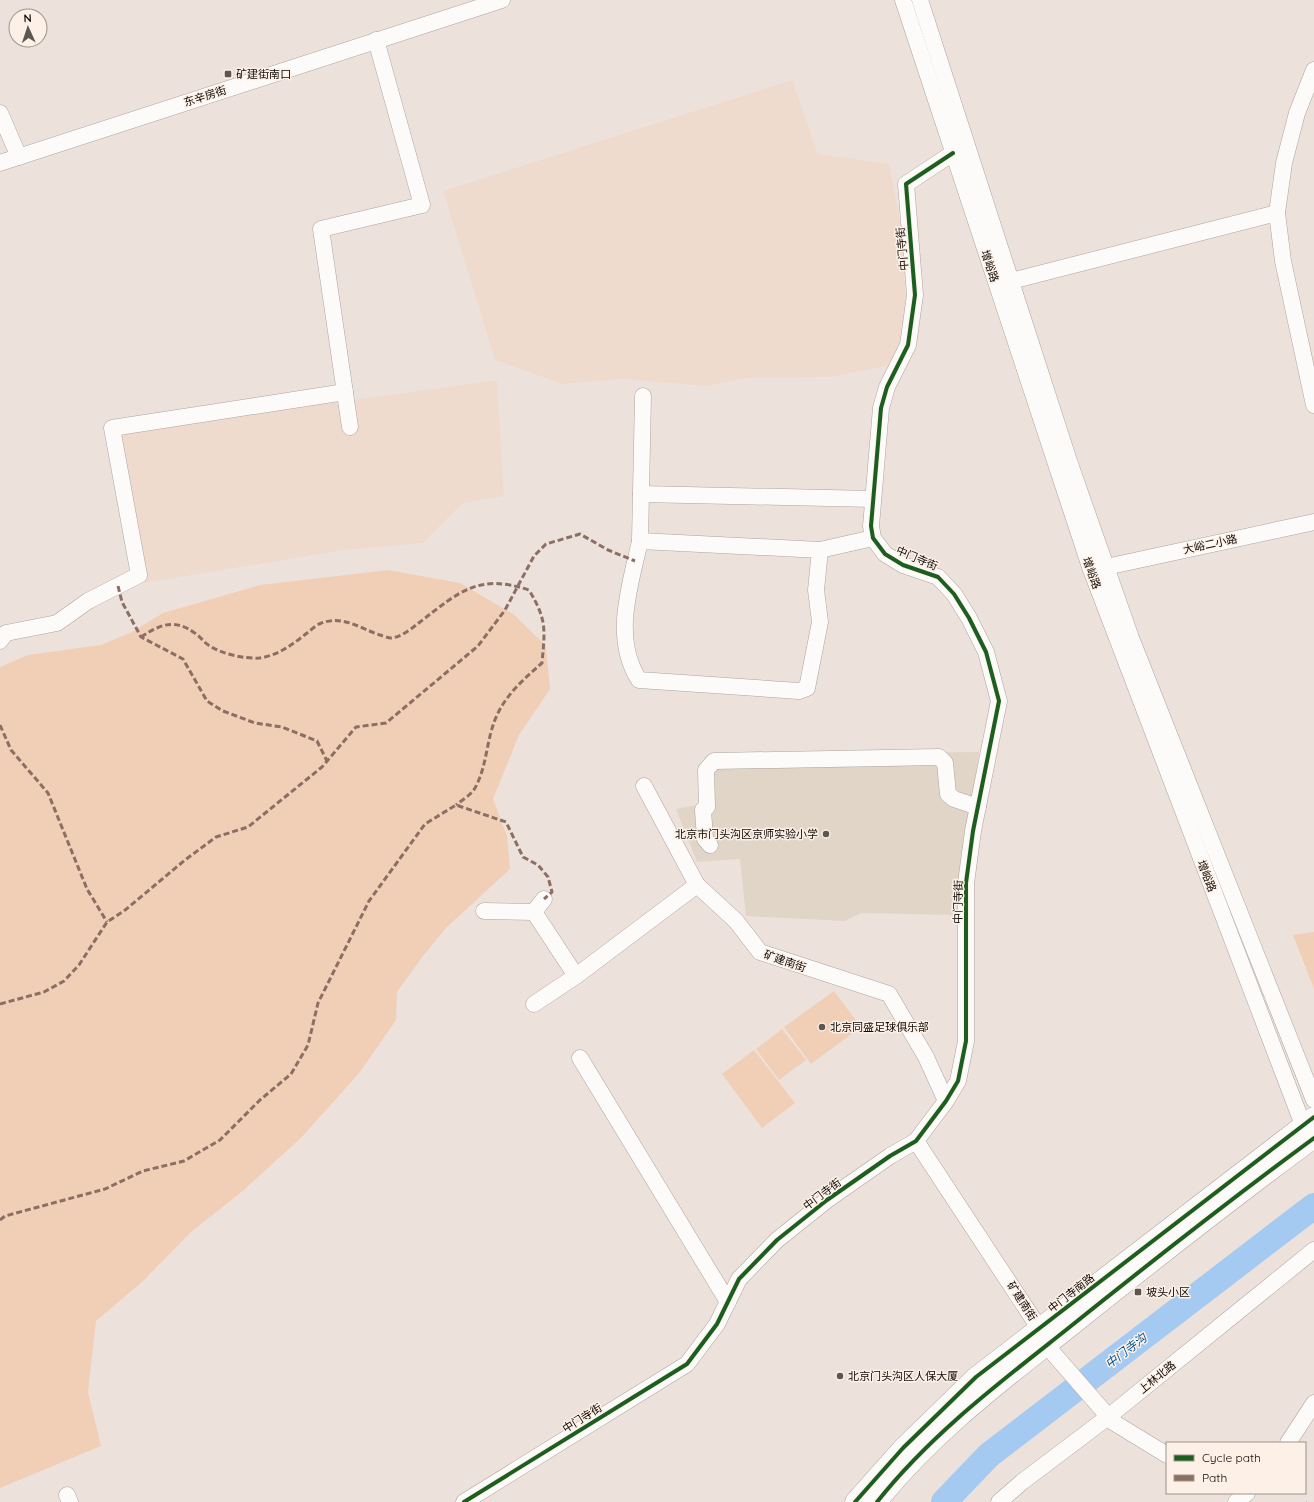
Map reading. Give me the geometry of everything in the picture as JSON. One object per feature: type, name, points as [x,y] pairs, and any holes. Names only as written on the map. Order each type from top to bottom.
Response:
[{"type":"main road","points":[[856,1502],[903,1448],[976,1377],[1043,1337],[1130,1278],[1311,1128]]},
{"type":"main road","points":[[876,1502],[912,1462],[950,1425],[1022,1363],[1043,1337]]},
{"type":"street","name":"东辛房街","points":[[0,163],[502,0]]},
{"type":"street","name":"增峪路","points":[[903,0],[1091,570],[1311,1128]]},
{"type":"street","name":"增峪路","points":[[920,0],[1070,464],[1131,638],[1314,1100]]},
{"type":"street","points":[[350,427],[321,229],[422,205],[376,40]]},
{"type":"street","points":[[1314,70],[1297,113],[1284,163],[1277,213],[1283,260],[1314,405]]},
{"type":"street","points":[[0,113],[19,157]]},
{"type":"street","name":"中门寺街","points":[[464,1502],[687,1364],[717,1324],[739,1279],[777,1240],[827,1200],[890,1156],[916,1141],[946,1101],[958,1081],[966,1041],[966,883],[978,807],[999,701],[986,652],[969,618],[954,594],[938,577],[903,565],[885,554],[873,538],[871,526],[881,408],[887,387],[908,345],[915,295],[906,184],[953,153]]},
{"type":"street","points":[[1011,281],[1277,213]]},
{"type":"street","points":[[0,641],[6,633],[57,623],[88,601],[139,575],[112,428],[345,392]]},
{"type":"street","points":[[643,396],[640,541],[625,613],[624,633],[632,669],[639,680],[799,691],[807,688],[820,622],[816,590],[820,550]]},
{"type":"street","points":[[641,494],[873,499]]},
{"type":"street","name":"大峪二小路","points":[[1106,567],[1314,522]]},
{"type":"street","points":[[640,541],[820,550],[873,538]]},
{"type":"street","points":[[710,845],[705,839],[703,810],[707,807],[708,795],[706,770],[714,761],[939,757],[945,763],[948,794],[954,799],[978,807]]},
{"type":"street","name":"矿建南街","points":[[644,786],[697,885],[736,921],[760,952],[889,994],[926,1057],[946,1101]]},
{"type":"street","points":[[534,1004],[576,976],[697,885]]},
{"type":"street","points":[[534,912],[544,899]]},
{"type":"street","points":[[484,911],[534,912]]},
{"type":"street","points":[[534,912],[576,976]]},
{"type":"street","points":[[580,1058],[728,1302]]},
{"type":"street","name":"矿建南街","points":[[916,1141],[1065,1369],[1113,1422],[1166,1454]]},
{"type":"street","name":"上林北路","points":[[999,1502],[1022,1482],[1108,1416],[1314,1250]]},
{"type":"street","points":[[1289,1442],[1314,1403]]},
{"type":"street","points":[[1236,1502],[1246,1494]]},
{"type":"shaded area","points":[[792,80],[818,154],[889,164],[902,232],[906,306],[895,364],[830,377],[748,378],[705,386],[624,379],[562,384],[495,360],[443,191]]},
{"type":"shaded area","points":[[497,380],[504,496],[463,503],[423,543],[344,550],[145,583],[117,433]]},
{"type":"shaded area","points":[[388,570],[460,583],[513,614],[546,646],[550,689],[519,735],[493,799],[507,836],[510,869],[447,927],[423,956],[397,992],[396,1020],[360,1072],[301,1138],[239,1194],[191,1232],[143,1281],[96,1321],[88,1392],[101,1446],[0,1488],[0,667],[28,655],[101,645],[132,632],[163,613],[260,585]]},
{"type":"shaded area","name":"北京市门头沟区京师实验小学","points":[[979,752],[955,915],[861,913],[845,921],[746,916],[740,859],[697,862],[676,809],[713,802],[708,755]]},
{"type":"shaded area","points":[[1314,932],[1314,989],[1293,935]]},
{"type":"shaded area","name":"北京同盛足球俱乐部","points":[[834,991],[861,1027],[811,1064],[784,1027]]},
{"type":"shaded area","points":[[782,1029],[806,1060],[779,1080],[756,1049]]},
{"type":"shaded area","points":[[754,1050],[795,1103],[762,1128],[722,1074]]},
{"type":"waterway","name":"中门寺沟","points":[[944,1502],[989,1455],[1314,1206]]},
{"type":"marked path","points":[[0,1004],[44,992],[64,981],[79,965],[107,922],[124,911],[185,860],[216,837],[248,827],[322,767],[356,727],[386,723],[478,646],[505,610],[534,556],[546,544],[580,534],[608,550],[635,561]]},
{"type":"marked path","points":[[141,637],[162,626],[175,624],[188,629],[198,635],[208,645],[227,654],[241,657],[259,658],[279,652],[318,625],[327,621],[343,621],[391,638],[407,632],[446,602],[470,588],[496,584],[511,585],[529,590],[542,617],[544,633],[542,663],[518,685],[503,704],[495,720],[485,760],[475,788],[456,805]]},
{"type":"marked path","points":[[118,586],[122,602],[141,637],[183,659],[207,701],[223,711],[255,723],[282,727],[317,741],[327,761]]},
{"type":"marked path","points":[[0,725],[11,750],[48,793],[87,889],[107,922]]},
{"type":"marked path","points":[[0,1220],[5,1216],[105,1189],[143,1171],[184,1161],[220,1140],[260,1100],[291,1074],[308,1045],[318,1003],[369,901],[425,824],[456,805],[506,822],[523,857],[538,865],[548,877],[552,892],[544,899]]},
{"type":"cycle path","points":[[464,1502],[687,1364],[717,1324],[739,1279],[777,1240],[827,1200],[890,1156],[916,1141],[946,1101],[958,1081],[966,1041],[966,883],[973,831],[999,701],[986,652],[969,618],[954,594],[938,577],[903,565],[885,554],[873,538],[871,526],[881,408],[887,387],[908,345],[915,295],[906,184],[953,153]]},
{"type":"cycle path","name":"中门寺南路","points":[[855,1502],[903,1448],[976,1377],[1314,1117]]},
{"type":"cycle path","points":[[877,1502],[919,1454],[991,1390],[1127,1281],[1314,1138]]},
{"type":"place","name":"矿建街南口","points":[[228,74]]},
{"type":"place","name":"北京市门头沟区京师实验小学","points":[[826,834]]},
{"type":"place","name":"北京同盛足球俱乐部","points":[[822,1027]]},
{"type":"place","name":"坡头小区","points":[[1138,1292]]},
{"type":"place","name":"北京门头沟区人保大厦","points":[[840,1376]]}]
